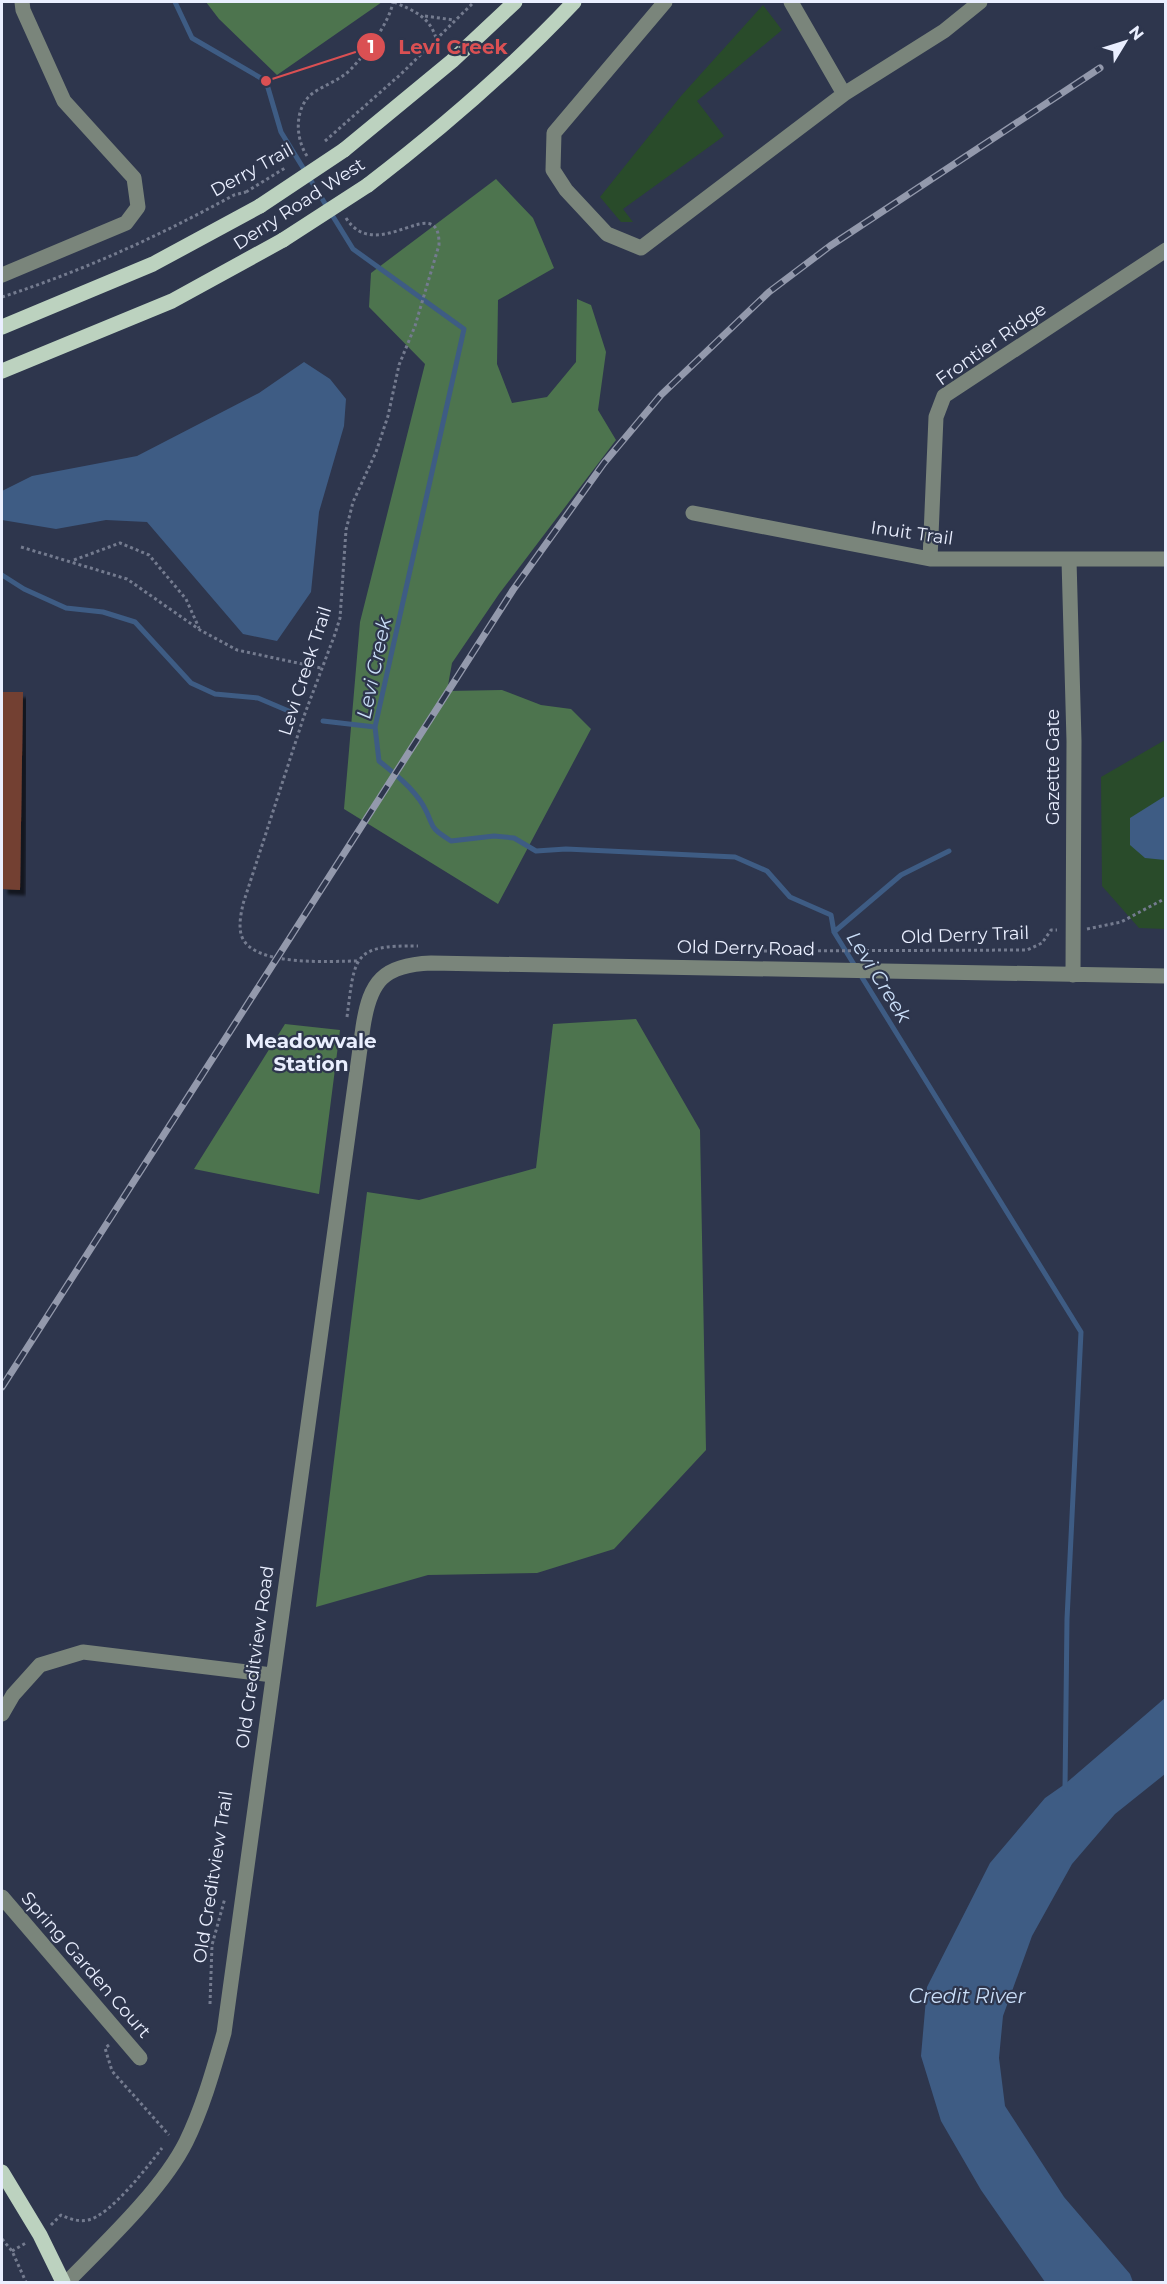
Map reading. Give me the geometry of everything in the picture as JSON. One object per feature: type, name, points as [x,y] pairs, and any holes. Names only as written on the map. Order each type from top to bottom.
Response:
[{"type":"main road","name":"Derry Road West","points":[[2,327],[153,264],[260,206],[344,150],[452,61],[515,2]]},
{"type":"main road","name":"Derry Road West","points":[[2,371],[172,301],[283,240],[368,185],[430,137],[574,2]]},
{"type":"main road","points":[[2,2172],[40,2235],[65,2283]]},
{"type":"street","points":[[2,275],[126,223],[138,207],[134,178],[64,101],[23,10],[22,2]]},
{"type":"street","points":[[665,2],[554,133],[553,170],[566,190],[607,234],[641,248],[844,94],[944,31],[980,2]]},
{"type":"street","points":[[791,2],[844,94]]},
{"type":"street","name":"Frontier Ridge","points":[[930,559],[936,417],[944,396],[1166,250]]},
{"type":"street","name":"Inuit Trail","points":[[693,513],[930,559],[1166,559]]},
{"type":"street","name":"Gazette Gate","points":[[1070,560],[1074,741],[1073,975]]},
{"type":"street","name":"Old Derry Road","points":[[372,990],[393,970],[410,964],[894,969],[1166,976]]},
{"type":"street","name":"Old Creditview Road","points":[[65,2283],[152,2191],[185,2144],[207,2096],[224,2033],[363,1027],[372,990]]},
{"type":"street","points":[[2,1714],[13,1695],[40,1665],[82,1652],[272,1675]]},
{"type":"street","name":"Spring Garden Court","points":[[2,1897],[140,2058]]},
{"type":"path","points":[[394,2],[423,16],[455,20]]},
{"type":"path","name":"Derry Trail","points":[[318,146],[401,74],[474,2]]},
{"type":"path","points":[[423,16],[432,26],[436,38]]},
{"type":"path","name":"Derry Trail","points":[[302,157],[312,151]]},
{"type":"path","name":"Derry Trail","points":[[2,297],[72,274],[135,247],[234,195],[246,192],[292,164]]},
{"type":"path","name":"Levi Creek Trail","points":[[358,961],[275,957],[253,950],[242,936],[240,922],[243,904],[321,668],[340,618],[346,530],[353,502],[376,452],[388,416],[399,365],[435,260]]},
{"type":"path","points":[[73,560],[120,543],[149,555],[186,599],[200,630]]},
{"type":"path","points":[[21,547],[73,560],[127,579],[200,630],[237,650],[321,668]]},
{"type":"path","points":[[1090,929],[1120,922],[1166,898]]},
{"type":"path","name":"Old Derry Trail","points":[[799,950],[889,952],[1027,950],[1042,944],[1051,930]]},
{"type":"path","points":[[250,1685],[253,1706]]},
{"type":"path","name":"Old Creditview Trail","points":[[210,2010],[212,1945],[227,1889]]},
{"type":"path","points":[[120,2035],[105,2048],[112,2071],[170,2135]]},
{"type":"path","points":[[61,2215],[74,2220],[89,2220],[102,2213],[130,2186],[174,2127]]},
{"type":"path","points":[[2,2239],[12,2251],[26,2283]]},
{"type":"green space","points":[[206,2],[382,2],[277,75],[219,19]]},
{"type":"green space","points":[[763,5],[782,30],[697,101],[724,136],[623,209],[633,222],[621,222],[600,197],[681,96]]},
{"type":"green space","points":[[496,179],[533,218],[554,268],[498,300],[497,364],[512,403],[547,397],[576,362],[577,299],[591,305],[606,352],[598,410],[616,440],[499,594],[452,663],[447,691],[502,690],[541,705],[571,709],[591,729],[498,904],[344,809],[360,622],[425,364],[369,307],[371,273]]},
{"type":"green space","points":[[1165,740],[1165,929],[1139,928],[1102,886],[1101,777]]},
{"type":"green space","points":[[636,1019],[700,1130],[706,1450],[614,1549],[537,1573],[428,1575],[316,1607],[367,1192],[419,1200],[536,1168],[553,1024]]},
{"type":"green space","points":[[285,1024],[340,1030],[319,1194],[194,1169]]},
{"type":"water","points":[[304,362],[330,379],[346,399],[344,426],[319,512],[311,592],[277,641],[243,634],[147,522],[106,520],[56,529],[2,520],[2,491],[32,476],[137,456],[259,393]]},
{"type":"water","points":[[1165,796],[1165,860],[1145,858],[1130,845],[1130,818]]},
{"type":"water","name":"Credit River","points":[[1165,1698],[1165,1774],[1115,1814],[1072,1864],[1032,1936],[1003,2016],[999,2058],[1005,2106],[1064,2197],[1130,2274],[1133,2282],[1045,2282],[981,2190],[941,2121],[921,2056],[927,1987],[990,1863],[1045,1798],[1065,1784]]},
{"type":"building","points":[[2,692],[23,692],[20,890],[2,889]]},
{"type":"waterway","name":"Levi Creek","points":[[175,2],[192,38],[266,81],[281,132],[353,249],[464,329],[375,727],[379,761],[414,793],[423,805],[432,826],[451,841],[494,836],[514,838],[536,851],[566,849],[735,857],[767,871],[790,897],[831,915],[834,932],[1081,1332],[1067,1619],[1065,1789]]},
{"type":"waterway","points":[[2,575],[24,589],[66,608],[103,612],[135,622],[191,683],[215,694],[258,698],[291,712]]},
{"type":"waterway","points":[[323,721],[375,727]]},
{"type":"waterway","points":[[834,932],[901,875],[949,851]]},
{"type":"railway","points":[[2,1387],[513,590],[604,463],[661,395],[769,292],[830,246],[1100,68]]},
{"type":"place","name":"Levi Creek","points":[[266,81]]},
{"type":"district","name":"Meadowvale Station","points":[[311,1052]]}]
